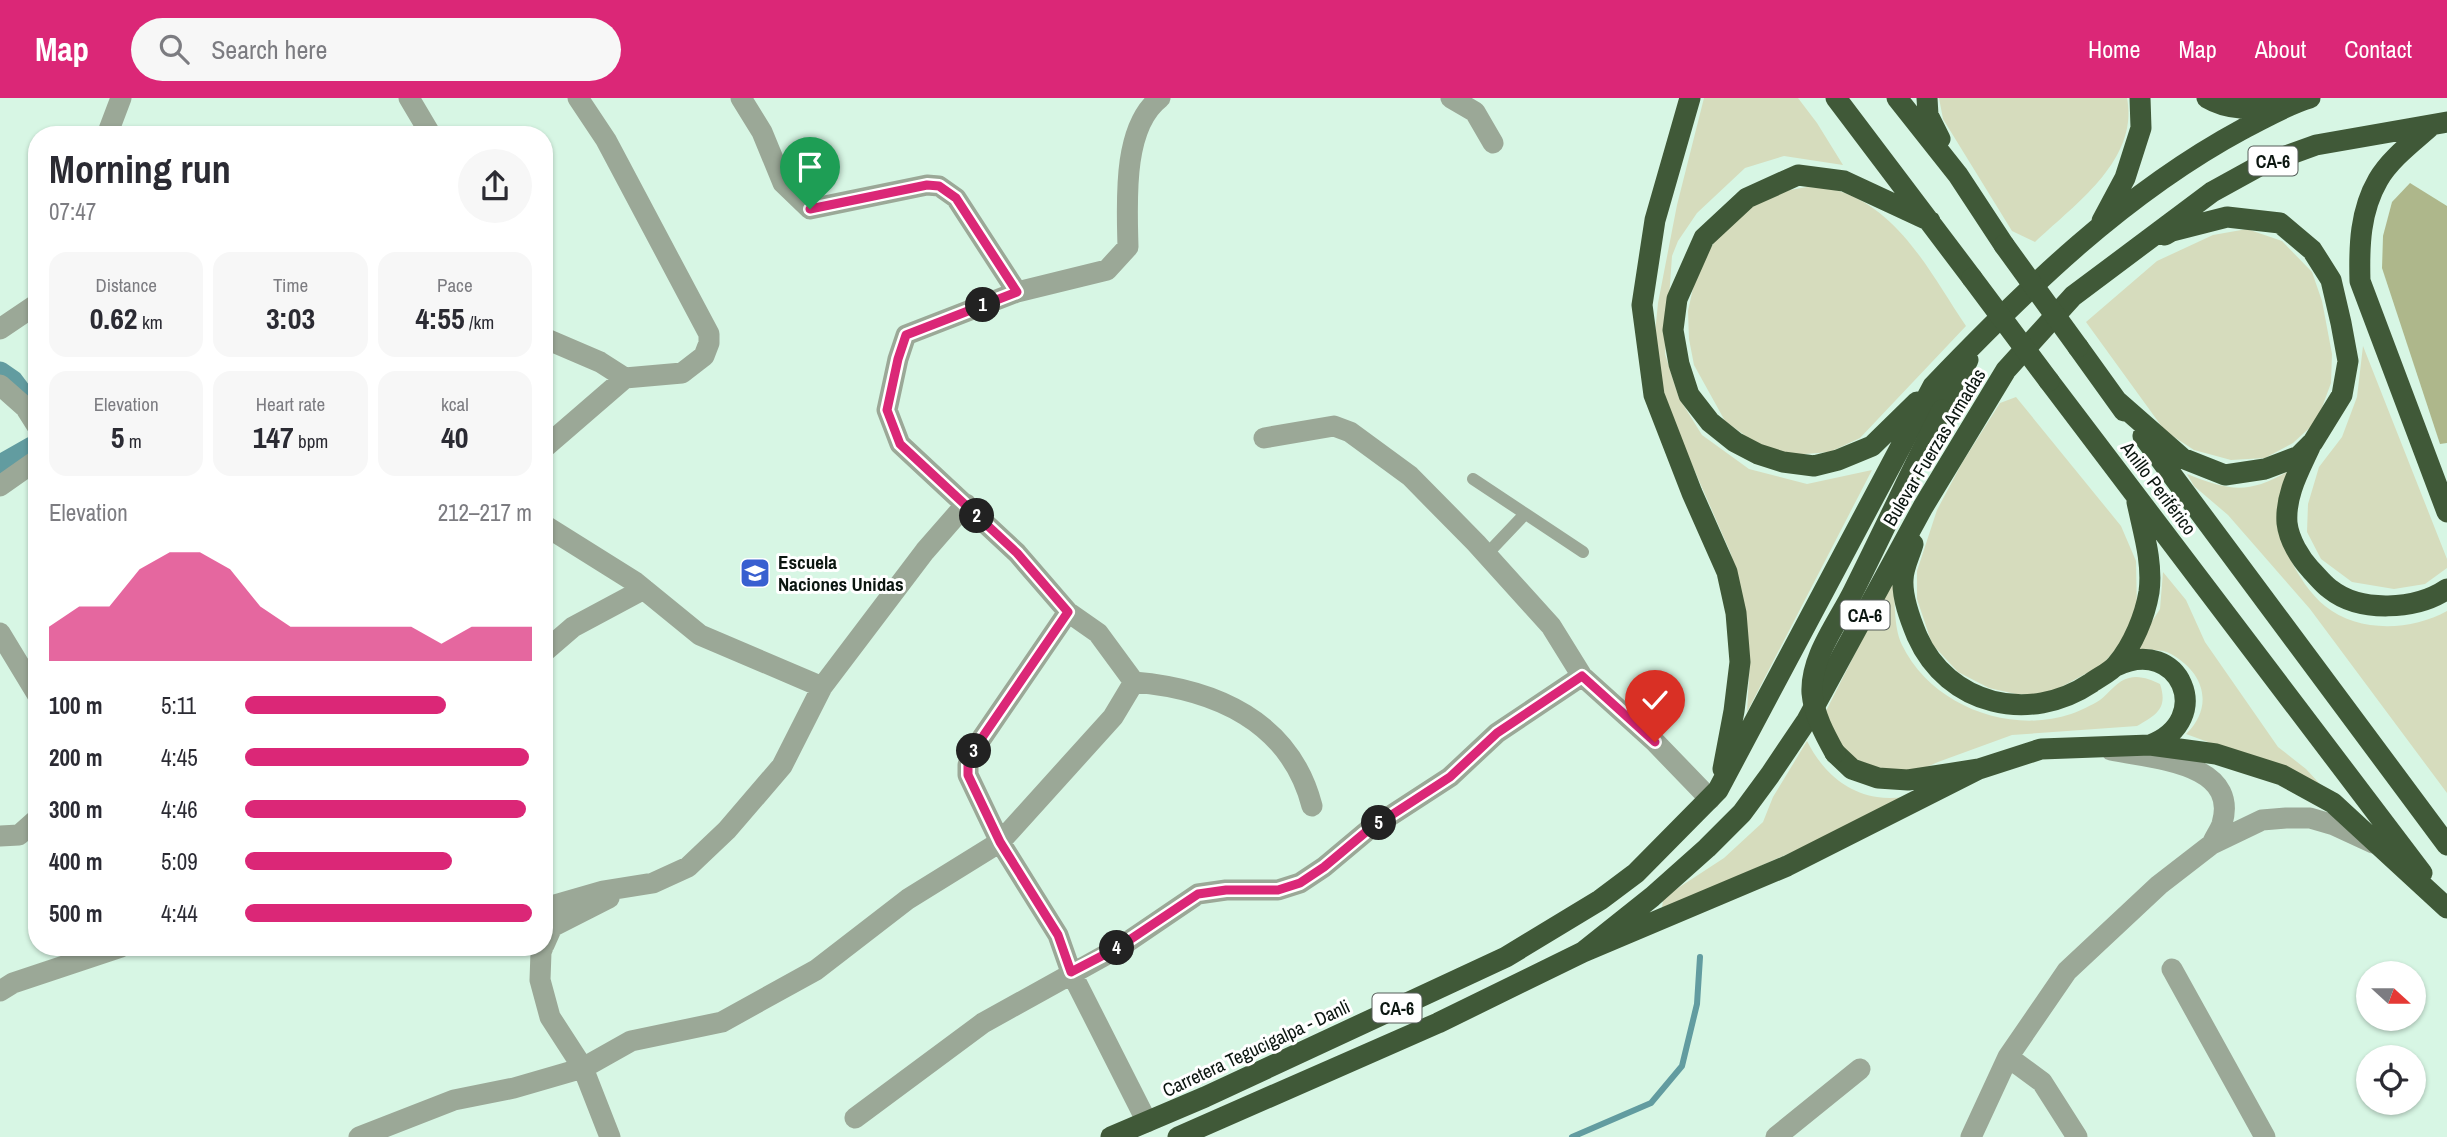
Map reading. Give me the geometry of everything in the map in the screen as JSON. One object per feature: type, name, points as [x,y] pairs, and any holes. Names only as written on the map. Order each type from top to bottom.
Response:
[{"type":"highway","points":[[1689,98],[1655,220],[1642,305],[1654,395],[1692,493],[1727,572],[1736,613],[1740,662],[1734,710],[1714,794]]},
{"type":"highway","name":"Anillo Periférico","points":[[1836,98],[2447,907]]},
{"type":"highway","name":"Anillo Periférico","points":[[1897,98],[1958,175],[2004,245],[2117,401],[2447,845]]},
{"type":"highway","points":[[2099,226],[2125,178],[2141,128],[2140,98]]},
{"type":"highway","points":[[2207,98],[2221,106],[2251,109],[2301,101]]},
{"type":"highway","name":"Bulevar Fuerzas Armadas","points":[[1636,873],[1714,794],[1933,386],[1980,337],[2099,226],[2198,153],[2301,101]]},
{"type":"highway","points":[[1924,104],[1958,175]]},
{"type":"highway","points":[[2439,124],[2396,158],[2378,179],[2366,208],[2359,243],[2360,281],[2447,512]]},
{"type":"highway","name":"Bulevar Fuerzas Armadas","points":[[1583,952],[1652,897],[1742,813],[1807,720],[1923,507],[2006,370],[2073,296],[2211,192],[2261,165],[2316,145],[2439,124]]},
{"type":"highway","points":[[1930,221],[1844,181],[1798,175],[1747,198],[1704,238],[1677,299],[1673,330],[1679,364],[1689,395],[1710,422],[1735,442],[1758,454],[1783,462],[1814,466],[1838,460],[1872,446],[1933,386]]},
{"type":"highway","points":[[2124,259],[2172,231],[2227,217],[2280,223],[2312,250],[2331,280],[2348,361],[2342,395],[2313,442],[2291,487],[2287,523],[2299,557],[2330,590],[2356,603],[2383,606],[2412,603],[2447,589]]},
{"type":"highway","points":[[1979,769],[1908,780],[1878,778],[1852,769],[1835,753],[1824,734],[1812,692],[1815,672],[1826,643],[1980,337]]},
{"type":"highway","points":[[2117,401],[2182,458],[2225,475],[2265,469],[2299,456],[2313,442]]},
{"type":"highway","points":[[2116,666],[2134,638],[2149,593],[2149,562],[2135,494]]},
{"type":"highway","points":[[1923,507],[1903,579],[1909,617],[1922,647],[1938,670],[1962,689],[1992,702],[2018,706],[2044,705],[2067,698],[2130,659],[2146,657],[2161,662],[2174,671],[2182,684],[2186,699],[2184,715],[2176,729],[2164,739],[2150,745]]},
{"type":"highway","points":[[1583,952],[1787,866],[1979,769],[2041,749],[2094,746],[2150,745],[2216,754],[2282,775],[2333,803],[2447,907]]},
{"type":"highway","name":"Carretera Tegucigalpa - Danli","points":[[1111,1137],[1205,1097],[1506,957],[1600,900],[1636,873]]},
{"type":"highway","name":"CA-6","points":[[1178,1137],[1438,1023],[1583,952]]},
{"type":"street","points":[[110,126],[121,98]]},
{"type":"street","points":[[410,98],[426,126]]},
{"type":"street","points":[[553,440],[625,378],[682,373],[704,356],[709,343],[709,334],[606,140],[578,98]]},
{"type":"street","points":[[741,98],[762,132],[783,183],[810,209],[927,185],[939,186],[956,198],[1017,292]]},
{"type":"street","points":[[1160,98],[1142,117],[1135,135],[1126,197],[1128,247],[1107,270],[1017,292],[906,335],[887,410],[900,444],[1017,553],[1068,612],[1098,632],[1134,682],[1208,697],[1237,709],[1266,729],[1293,759],[1306,782],[1312,806]]},
{"type":"street","points":[[1451,98],[1475,112],[1493,143]]},
{"type":"street","points":[[0,330],[28,310]]},
{"type":"street","points":[[553,342],[600,362],[625,378]]},
{"type":"street","points":[[0,385],[28,412]]},
{"type":"street","points":[[1264,438],[1334,425],[1350,432],[1410,476],[1487,554],[1551,626],[1582,676],[1714,794]]},
{"type":"street","points":[[0,486],[28,466]]},
{"type":"street","points":[[553,905],[603,891],[653,883],[688,867],[727,830],[782,766],[822,687],[887,605],[925,551],[966,504]]},
{"type":"street","points":[[553,531],[644,589],[700,635],[822,687]]},
{"type":"street","points":[[553,644],[573,627],[644,589]]},
{"type":"street","points":[[1068,612],[975,748],[968,765],[968,775],[1000,842],[1058,935],[1071,972],[1147,1122]]},
{"type":"street","points":[[0,633],[28,679]]},
{"type":"street","points":[[855,1118],[983,1023],[1119,947],[1198,894],[1226,890],[1278,890],[1300,883],[1367,831],[1450,777],[1497,733],[1582,676]]},
{"type":"street","points":[[359,1137],[454,1100],[514,1088],[583,1068],[631,1041],[722,1022],[816,970],[908,899],[1000,842],[1113,717],[1134,682]]},
{"type":"street","points":[[2094,746],[2186,766],[2206,774],[2218,785],[2224,803],[2222,824],[2212,844]]},
{"type":"street","points":[[1971,1137],[2008,1057],[2067,971],[2159,884],[2212,844],[2262,820],[2310,818],[2334,825],[2376,845]]},
{"type":"street","points":[[0,836],[19,835],[28,827]]},
{"type":"street","points":[[553,927],[600,904],[625,887]]},
{"type":"street","points":[[0,991],[13,983],[94,956]]},
{"type":"street","points":[[541,956],[540,980],[551,1017],[583,1068],[610,1137]]},
{"type":"street","points":[[2172,969],[2265,1137]]},
{"type":"street","points":[[2008,1057],[2042,1083],[2077,1137]]},
{"type":"street","points":[[1776,1137],[1860,1069]]},
{"type":"lane","points":[[1473,479],[1583,552]]},
{"type":"lane","points":[[1487,554],[1525,514]]},
{"type":"green space","points":[[1704,98],[1798,98],[1843,165],[1784,156],[1745,168],[1697,213],[1678,241],[1672,256],[1665,354],[1679,398],[1702,435],[1749,469],[1807,484],[1872,470],[1747,712],[1750,659],[1731,554],[1680,437],[1660,382],[1653,353],[1658,303],[1677,205]]},
{"type":"green space","points":[[1939,98],[2127,98],[2128,120],[2114,161],[2085,196],[2035,242],[2012,231],[1943,119]]},
{"type":"green space","points":[[2410,183],[2447,206],[2447,443],[2440,444],[2382,268],[2383,236],[2392,202]]},
{"type":"green space","points":[[1807,187],[1839,191],[1861,200],[1880,214],[1913,247],[1966,326],[1860,438],[1830,452],[1780,456],[1754,442],[1725,421],[1694,365],[1688,311],[1697,270],[1718,236],[1743,211],[1779,192]]},
{"type":"green space","points":[[2247,229],[2282,241],[2312,272],[2322,301],[2332,354],[2331,383],[2317,421],[2293,443],[2265,458],[2231,460],[2194,450],[2165,431],[2086,322],[2157,261],[2213,235]]},
{"type":"green space","points":[[2363,346],[2447,559],[2447,568],[2425,584],[2394,589],[2352,582],[2321,559],[2307,532],[2308,504],[2319,467],[2342,437],[2357,397]]},
{"type":"green space","points":[[2016,397],[2121,526],[2136,561],[2137,611],[2124,640],[2102,665],[2048,694],[2016,694],[1989,688],[1958,672],[1932,644],[1917,599],[1917,571],[1937,510],[1962,463],[2000,403]]},
{"type":"green space","points":[[2287,472],[2288,552],[2296,571],[2325,606],[2353,621],[2385,626],[2417,622],[2447,611],[2447,793],[2310,609],[2228,515],[2194,486],[2187,474],[2214,484],[2237,488],[2260,484]]},
{"type":"green space","points":[[2163,572],[2186,600],[2205,642],[2278,747],[2306,769],[2330,795],[2249,757],[2186,734],[2195,724],[2203,702],[2202,691],[2192,671],[2167,652],[2134,649],[2160,609]]},
{"type":"green space","points":[[1894,576],[1896,620],[1902,645],[1915,666],[1932,684],[1952,699],[1974,710],[2023,721],[2047,720],[2082,710],[2100,700],[2121,681],[2137,677],[2160,684],[2162,705],[2155,714],[2137,726],[2012,735],[1911,774],[1889,772],[1847,756],[1823,717]]},
{"type":"green space","points":[[1807,741],[1827,770],[1854,790],[1882,798],[1916,797],[1668,907],[1662,907],[1663,901],[1672,892],[1724,858],[1763,822],[1773,797]]},
{"type":"waterway","points":[[0,372],[13,381],[28,401]]},
{"type":"waterway","points":[[0,465],[28,449]]},
{"type":"waterway","points":[[1572,1137],[1651,1103],[1682,1066],[1697,1004],[1700,957]]},
{"type":"place","name":"Escuela Naciones Unidas","points":[[755,573]]},
{"type":"route","points":[[810,209],[927,185],[939,186],[956,198],[1017,292],[906,335],[887,410],[900,444],[1017,553],[1068,612],[975,748],[968,765],[968,775],[1000,842],[1058,935],[1071,972],[1119,947],[1198,894],[1226,890],[1261,892],[1300,883],[1367,831],[1450,777],[1497,733],[1582,676],[1655,742]]}]
